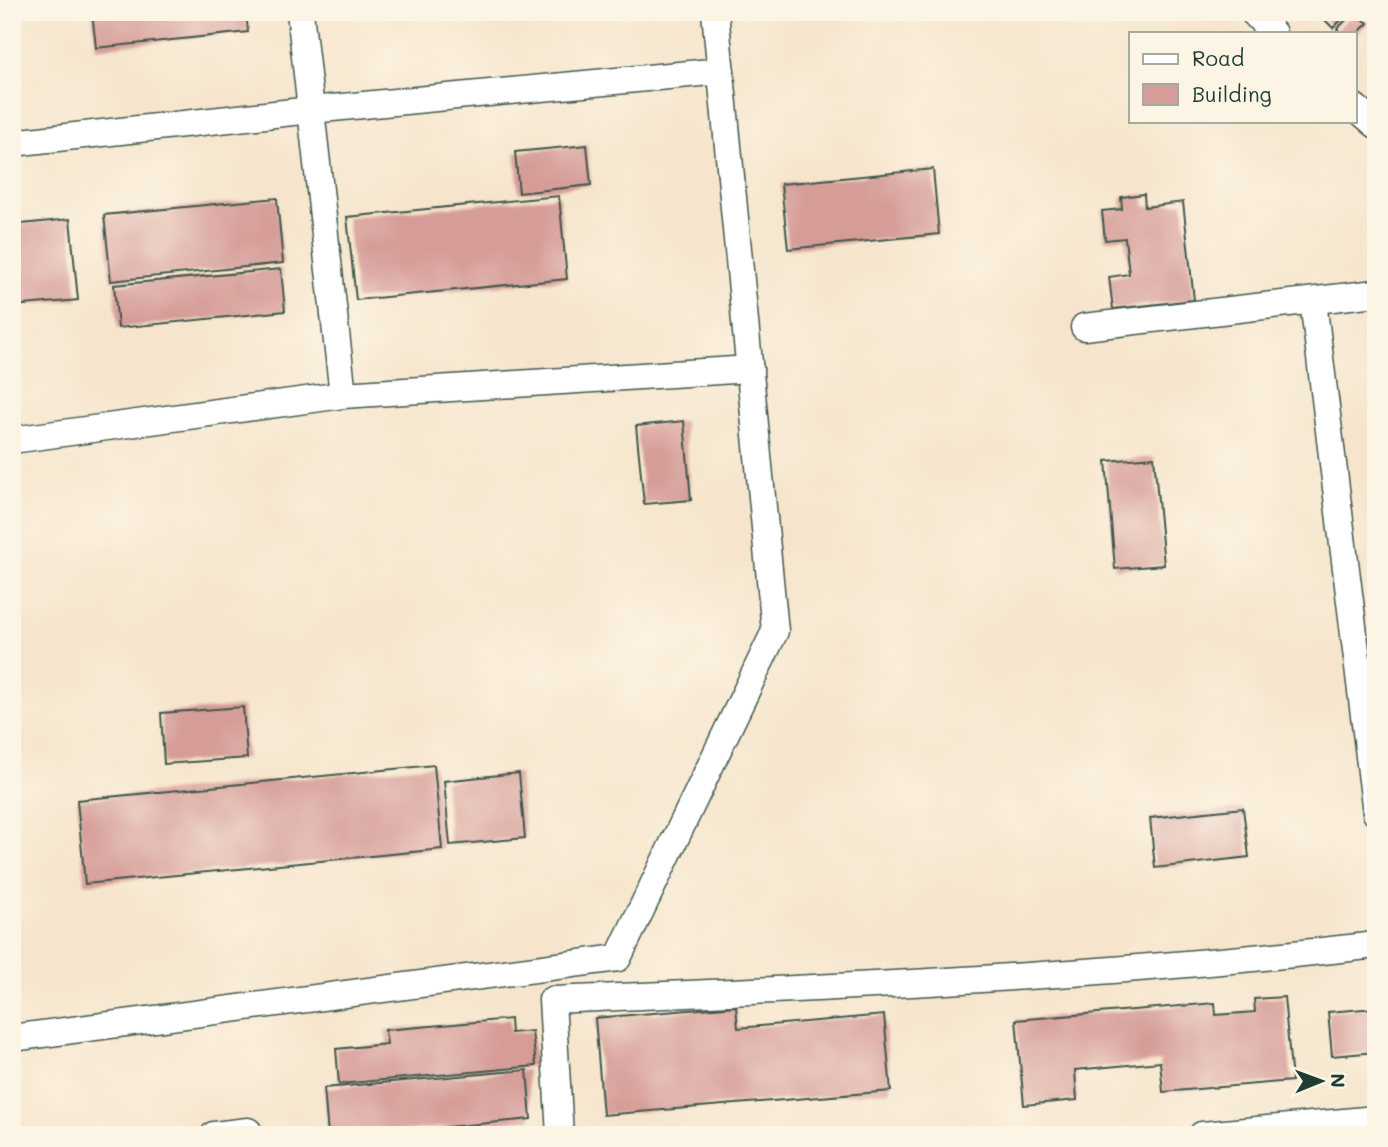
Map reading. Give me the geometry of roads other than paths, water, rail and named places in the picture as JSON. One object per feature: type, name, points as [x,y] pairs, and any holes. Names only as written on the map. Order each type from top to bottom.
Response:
[{"type":"street","points":[[300,12],[344,395]]},
{"type":"street","points":[[12,1038],[618,958],[775,631],[715,12]]},
{"type":"street","points":[[1253,12],[1272,32]]},
{"type":"street","points":[[12,143],[311,110],[721,71]]},
{"type":"street","points":[[1356,108],[1376,125]]},
{"type":"street","points":[[1084,327],[1376,293]]},
{"type":"street","points":[[1313,300],[1376,813]]},
{"type":"street","points":[[12,440],[344,395],[750,369]]},
{"type":"street","points":[[560,1135],[552,1000],[855,986],[1283,956],[1376,945]]},
{"type":"street","points":[[1202,1135],[1376,1119]]},
{"type":"street","points":[[214,1135],[248,1131],[248,1135]]}]
